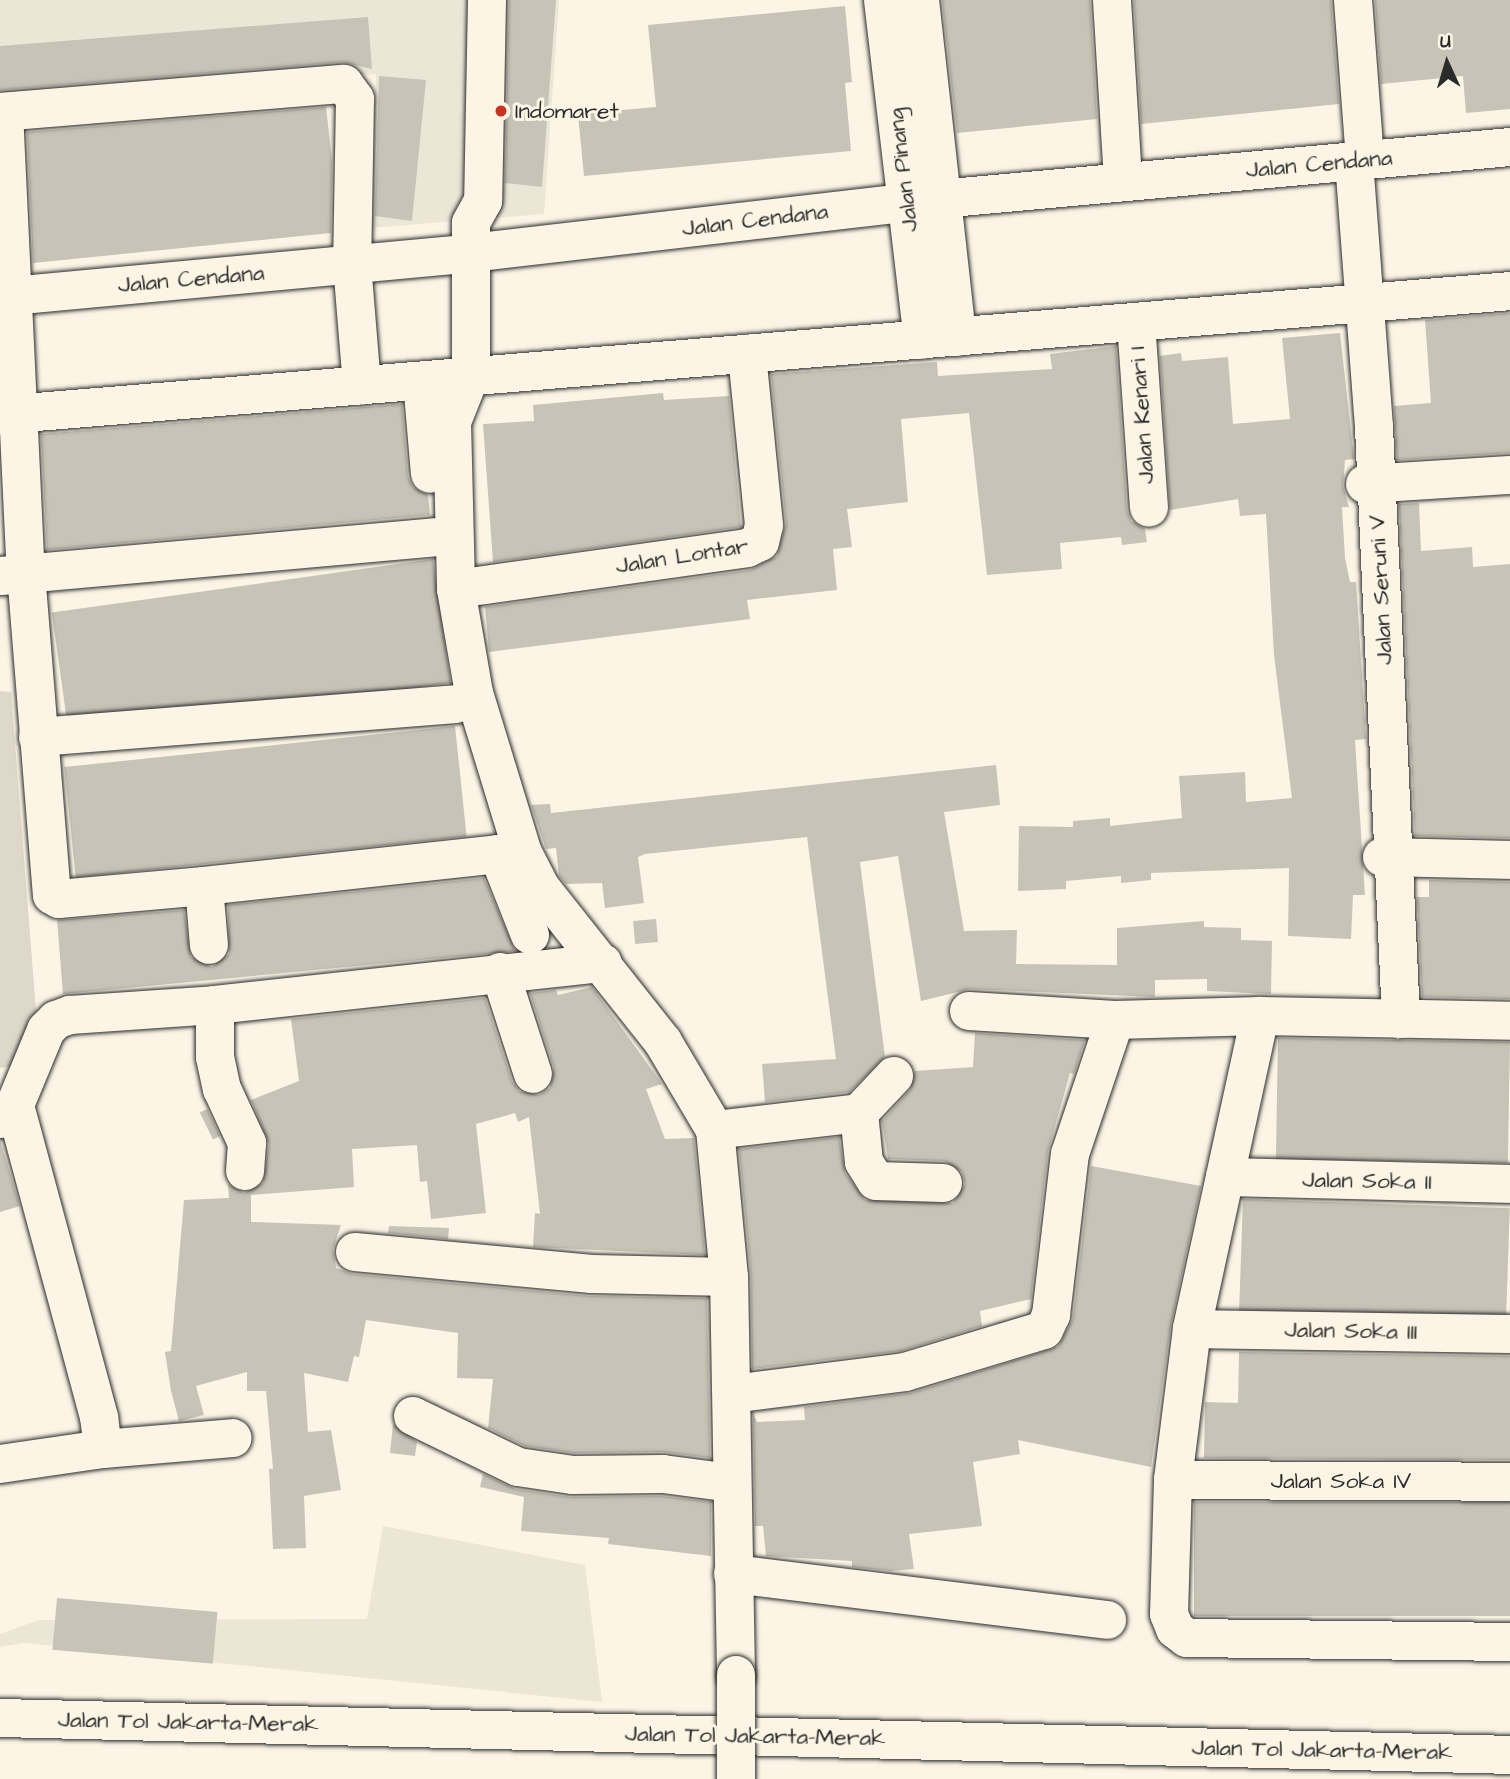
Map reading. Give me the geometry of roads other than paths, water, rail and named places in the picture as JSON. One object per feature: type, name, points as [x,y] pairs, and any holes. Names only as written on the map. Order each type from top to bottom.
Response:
[{"type":"main road","points":[[469,0],[458,177],[459,205],[471,238]]},
{"type":"main road","points":[[487,0],[483,201],[471,238],[471,373],[452,422],[456,589],[474,693],[523,853],[541,888],[663,1041],[715,1130],[729,1278],[737,1779]]},
{"type":"main road","name":"Jalan Pinang","points":[[883,0],[911,89],[940,338]]},
{"type":"main road","name":"Jalan Pinang","points":[[911,89],[920,0]]},
{"type":"main road","points":[[1112,0],[1123,181]]},
{"type":"main road","name":"Jalan Seruni V","points":[[1353,0],[1353,161],[1371,484],[1395,1018]]},
{"type":"main road","points":[[362,386],[352,264],[355,99],[344,84],[2,112],[13,575],[38,737],[54,898],[204,886],[498,854]]},
{"type":"main road","name":"Jalan Cendana","points":[[8,296],[352,264],[471,238],[923,201],[1510,147]]},
{"type":"main road","points":[[9,415],[422,381],[471,373],[747,354],[1510,291]]},
{"type":"main road","name":"Jalan Kenari I","points":[[1136,322],[1149,508]]},
{"type":"main road","name":"Jalan Lontar","points":[[456,589],[747,548],[760,542],[764,525],[747,354]]},
{"type":"main road","points":[[422,381],[435,537],[456,704],[498,854],[530,935]]},
{"type":"main road","points":[[1371,484],[1510,475]]},
{"type":"main road","points":[[13,575],[435,537]]},
{"type":"main road","points":[[38,737],[456,704]]},
{"type":"main road","points":[[1388,857],[1510,860]]},
{"type":"main road","points":[[204,886],[209,945]]},
{"type":"main road","points":[[103,1449],[99,1417],[7,1112],[46,1030],[56,1020],[70,1015],[215,1006],[500,972],[603,963]]},
{"type":"main road","points":[[500,972],[533,1074]]},
{"type":"main road","points":[[215,1006],[215,1057],[222,1089],[247,1143],[245,1171]]},
{"type":"main road","points":[[969,1011],[1115,1020],[1260,1016],[1510,1021]]},
{"type":"main road","points":[[1260,1016],[1192,1329],[1173,1480],[1169,1614],[1175,1629],[1187,1638],[1510,1642]]},
{"type":"main road","points":[[732,1394],[905,1372],[1044,1330],[1051,1315],[1070,1154],[1115,1020]]},
{"type":"main road","points":[[715,1130],[859,1113],[894,1076]]},
{"type":"main road","points":[[859,1113],[864,1162],[876,1181],[943,1183]]},
{"type":"main road","name":"Jalan Soka II","points":[[1225,1177],[1510,1184]]},
{"type":"main road","points":[[355,1252],[592,1274],[729,1278]]},
{"type":"main road","name":"Jalan Soka III","points":[[1192,1329],[1510,1334]]},
{"type":"main road","points":[[413,1416],[518,1467],[573,1475],[663,1474],[731,1483]]},
{"type":"main road","points":[[0,1464],[103,1449],[233,1438]]},
{"type":"main road","name":"Jalan Soka IV","points":[[1173,1480],[1510,1482]]},
{"type":"main road","points":[[733,1574],[1107,1620]]},
{"type":"main road","name":"Jalan Tol Jakarta–Merak","points":[[0,1718],[1510,1755]]},
{"type":"place","name":"Indomaret","points":[[501,111]]}]
